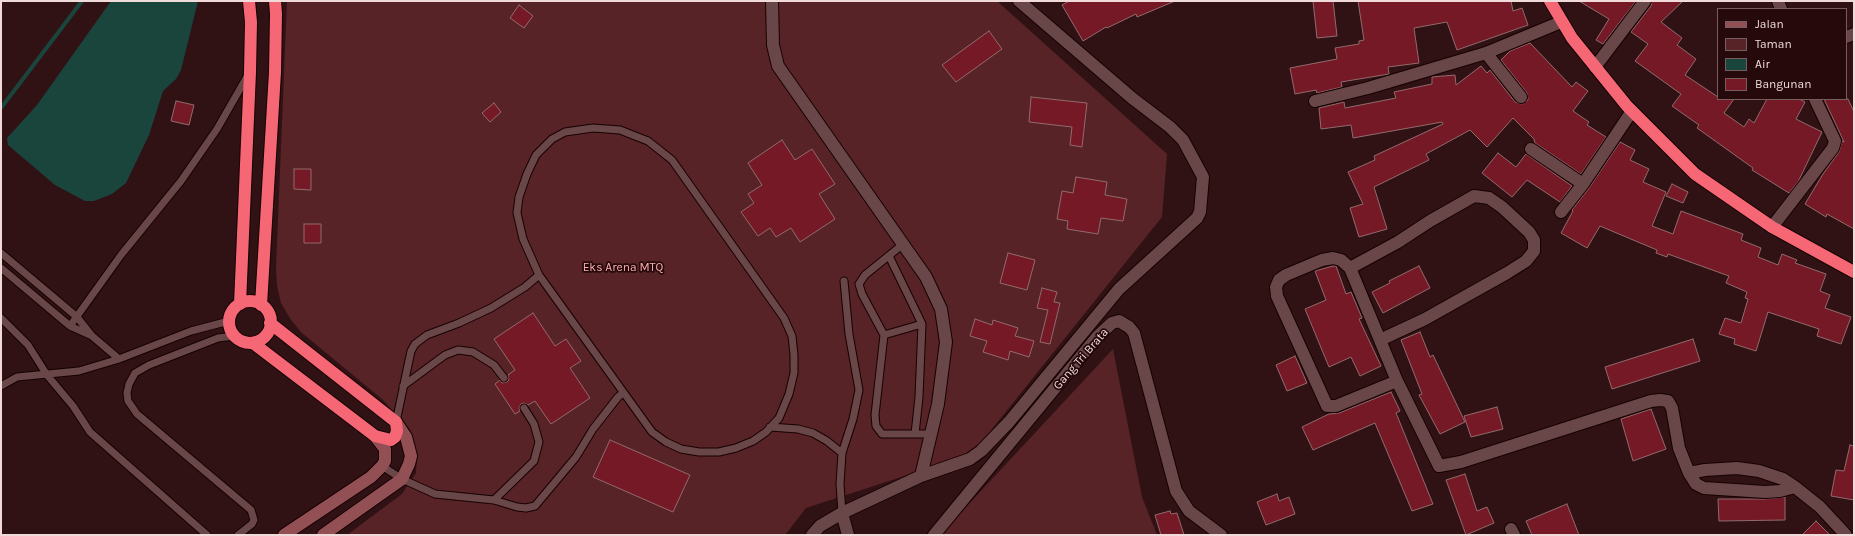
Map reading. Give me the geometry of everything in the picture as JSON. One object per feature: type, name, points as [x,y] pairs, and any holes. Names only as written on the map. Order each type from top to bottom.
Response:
[{"type":"highway","points":[[240,304],[250,72],[251,22],[249,1]]},
{"type":"highway","points":[[261,305],[275,72],[276,14],[274,1]]},
{"type":"highway","points":[[1550,1],[1561,22],[1595,67],[1632,111],[1695,174],[1772,227],[1854,272]]},
{"type":"highway","points":[[253,343],[265,336],[270,324],[268,313],[261,305],[247,302],[240,304],[230,314],[229,321],[231,332],[234,336],[240,341],[253,343],[375,436],[391,440],[395,437],[397,431],[396,422],[270,324]]},
{"type":"street","points":[[772,1],[773,45],[778,66],[902,245],[926,277],[941,309],[946,342],[938,404],[921,476]]},
{"type":"street","points":[[812,535],[820,526],[842,512],[921,476],[970,459],[993,440],[1119,289],[1197,218],[1202,204],[1202,172],[1179,136],[1170,127],[1132,98],[1019,1]]},
{"type":"street","points":[[1595,67],[1645,1]]},
{"type":"street","points":[[1315,101],[1368,88],[1486,53],[1561,22]]},
{"type":"street","points":[[1486,53],[1521,97]]},
{"type":"street","points":[[1772,227],[1833,148],[1835,141],[1815,100]]},
{"type":"street","points":[[1561,212],[1583,184],[1632,111]]},
{"type":"street","points":[[1531,149],[1583,184]]},
{"type":"street","points":[[1350,268],[1398,242],[1430,221],[1474,196],[1489,198],[1502,207],[1529,232],[1534,240],[1534,251],[1526,261],[1425,318],[1380,340]]},
{"type":"street","points":[[1396,381],[1336,406],[1327,406],[1277,296],[1276,287],[1279,280],[1286,275],[1322,260],[1333,258],[1341,260],[1350,268],[1396,381],[1439,466],[1461,462],[1660,400],[1668,401],[1672,408],[1679,448],[1689,473],[1696,484],[1704,488],[1716,490],[1765,492],[1780,491],[1795,487]]},
{"type":"street","name":"Gang Tri Brata","points":[[934,535],[1097,337],[1112,323],[1119,321],[1129,327],[1134,333],[1176,491],[1190,511],[1221,535]]},
{"type":"street","points":[[323,535],[402,479],[411,456],[406,437],[396,422]]},
{"type":"street","points":[[284,535],[371,477],[382,466],[385,460],[385,449],[375,436]]},
{"type":"street","points":[[1689,473],[1705,470],[1737,468],[1752,470],[1783,479],[1820,507],[1846,535]]},
{"type":"street","points":[[842,512],[848,535]]},
{"type":"lane","points":[[70,326],[120,256],[182,181],[217,129],[250,72]]},
{"type":"lane","points":[[593,128],[620,130],[648,141],[672,160],[784,318],[792,336],[794,373],[789,394],[779,418],[753,441],[736,448],[718,452],[699,452],[681,449],[666,442],[652,432],[539,275],[523,239],[517,213],[519,197],[527,174],[536,155],[552,139],[565,132],[593,128]]},
{"type":"lane","points":[[902,245],[865,275],[859,284],[862,294],[884,335],[875,415],[876,426],[882,434],[932,434]]},
{"type":"lane","points":[[1,253],[77,317],[92,336],[119,359]]},
{"type":"lane","points":[[889,256],[922,324],[919,397],[915,434]]},
{"type":"lane","points":[[1,268],[70,326],[92,336]]},
{"type":"lane","points":[[396,422],[411,351],[415,344],[420,339],[491,308],[539,275]]},
{"type":"lane","points":[[842,512],[840,484],[842,453],[853,419],[859,390],[849,334],[844,281]]},
{"type":"lane","points":[[1,318],[28,345],[47,375],[73,406],[90,432],[208,535]]},
{"type":"lane","points":[[1,386],[17,378],[79,371],[119,359],[190,331],[229,321]]},
{"type":"lane","points":[[884,335],[922,324]]},
{"type":"lane","points":[[234,336],[218,338],[149,365],[136,373],[129,384],[127,393],[128,401],[137,414],[251,510],[254,520],[252,524],[238,535]]},
{"type":"lane","points":[[403,386],[445,355],[458,350],[473,352],[494,365],[504,378]]},
{"type":"lane","points":[[382,466],[402,479],[435,494],[494,500],[517,507],[526,508],[535,506],[576,457],[593,429],[618,397],[623,393]]},
{"type":"lane","points":[[494,500],[534,461],[539,442],[534,424],[524,408]]},
{"type":"lane","points":[[770,427],[798,429],[812,433],[828,441],[842,453]]},
{"type":"green space","name":"Eks Arena MTQ","points":[[287,1],[997,1],[1167,154],[1162,217],[972,454],[806,508],[785,535],[347,535],[402,494],[416,473],[417,455],[409,429],[382,399],[302,333],[291,320],[281,303],[277,286],[276,268]]},
{"type":"green space","points":[[1113,349],[1142,497],[1157,535],[940,535]]},
{"type":"water","points":[[111,1],[198,1],[181,70],[176,79],[163,91],[149,135],[126,183],[112,194],[94,201],[85,201],[55,185],[8,145],[7,138],[37,105]]},
{"type":"building","points":[[1069,1],[1175,1],[1137,17],[1136,14],[1107,28],[1106,27],[1083,41],[1062,5]]},
{"type":"building","points":[[1313,1],[1333,1],[1337,36],[1317,38]]},
{"type":"building","points":[[1358,1],[1511,1],[1513,11],[1522,8],[1528,25],[1457,50],[1447,22],[1414,28],[1419,63],[1388,67],[1389,74],[1341,82],[1342,87],[1317,93],[1316,90],[1295,94],[1290,68],[1337,59],[1335,48],[1359,44],[1359,41],[1364,40]]},
{"type":"building","points":[[1579,1],[1636,1],[1603,44],[1596,40],[1609,19]]},
{"type":"building","points":[[1652,1],[1683,1],[1661,22],[1682,38],[1677,45],[1696,59],[1685,75],[1717,96],[1717,100],[1733,100],[1724,113],[1744,127],[1749,119],[1754,123],[1766,100],[1801,100],[1805,102],[1796,119],[1822,132],[1798,182],[1789,193],[1752,170],[1753,168],[1697,128],[1699,125],[1672,106],[1681,94],[1635,61],[1648,44],[1631,32],[1651,6]]},
{"type":"building","points":[[519,5],[533,16],[524,28],[510,18]]},
{"type":"building","points":[[989,31],[1002,49],[956,82],[942,65]]},
{"type":"building","points":[[1530,43],[1572,87],[1576,82],[1588,91],[1573,111],[1589,122],[1587,125],[1606,137],[1581,174],[1535,143],[1534,139],[1513,118],[1487,147],[1470,130],[1426,154],[1429,160],[1374,187],[1387,229],[1359,237],[1350,208],[1363,204],[1348,172],[1375,160],[1374,156],[1443,124],[1442,122],[1353,138],[1351,125],[1321,129],[1319,108],[1344,102],[1345,108],[1396,98],[1394,92],[1432,84],[1432,77],[1455,75],[1456,85],[1481,66],[1487,73],[1490,70],[1515,102],[1522,104],[1528,100],[1527,93],[1501,60],[1510,51]]},
{"type":"building","points":[[1031,97],[1087,103],[1082,147],[1070,145],[1072,127],[1029,122]]},
{"type":"building","points":[[1848,99],[1854,112],[1854,229],[1827,214],[1826,217],[1805,204],[1823,174],[1839,152],[1842,141],[1844,142],[1824,100]]},
{"type":"building","points":[[176,101],[194,105],[189,125],[171,121]]},
{"type":"building","points":[[494,103],[501,112],[490,122],[482,113]]},
{"type":"building","points":[[782,140],[795,160],[812,149],[835,184],[819,194],[835,219],[800,242],[791,228],[776,237],[770,228],[758,236],[741,212],[754,203],[748,194],[762,185],[748,163]]},
{"type":"building","points":[[1620,142],[1635,150],[1630,160],[1649,169],[1643,182],[1666,192],[1652,226],[1673,234],[1681,211],[1743,234],[1741,240],[1761,248],[1758,257],[1778,265],[1782,254],[1797,260],[1795,263],[1826,274],[1820,291],[1830,295],[1825,308],[1851,317],[1841,344],[1817,336],[1819,329],[1768,312],[1756,351],[1734,344],[1735,339],[1719,334],[1725,318],[1741,323],[1748,299],[1745,298],[1747,292],[1726,283],[1729,276],[1668,254],[1667,257],[1656,253],[1657,250],[1600,226],[1587,248],[1561,233],[1573,211],[1572,210],[1589,188]]},
{"type":"building","points":[[1498,153],[1516,167],[1526,154],[1572,186],[1560,202],[1527,180],[1512,197],[1482,173]]},
{"type":"building","points":[[294,169],[311,169],[311,190],[294,189]]},
{"type":"building","points":[[1076,177],[1107,182],[1105,195],[1127,199],[1123,221],[1101,218],[1098,234],[1067,229],[1068,221],[1057,219],[1062,191],[1073,193]]},
{"type":"building","points":[[1672,184],[1688,192],[1683,203],[1666,196]]},
{"type":"building","points":[[304,224],[321,224],[321,243],[304,243]]},
{"type":"building","points":[[1008,253],[1035,260],[1027,290],[1000,283]]},
{"type":"building","points":[[1336,266],[1346,294],[1351,292],[1362,318],[1359,319],[1381,366],[1360,376],[1351,357],[1329,367],[1305,309],[1326,300],[1315,271]]},
{"type":"building","points":[[1419,266],[1430,288],[1383,313],[1372,292],[1390,283],[1389,281]]},
{"type":"building","points":[[1042,288],[1057,292],[1054,302],[1060,303],[1050,344],[1040,342],[1048,310],[1037,308]]},
{"type":"building","points":[[533,313],[555,346],[566,339],[581,361],[570,368],[590,398],[551,424],[535,401],[528,405],[524,403],[521,404],[519,408],[520,411],[515,414],[495,384],[500,380],[502,383],[507,382],[509,380],[508,375],[515,370],[494,339]]},
{"type":"building","points":[[975,319],[992,325],[993,320],[1018,328],[1015,336],[1034,341],[1029,357],[1010,351],[1008,360],[983,352],[987,341],[970,336]]},
{"type":"building","points":[[1420,332],[1430,357],[1433,355],[1465,422],[1440,434],[1419,395],[1422,394],[1401,340]]},
{"type":"building","points":[[1693,339],[1700,361],[1612,389],[1605,367]]},
{"type":"building","points":[[1295,356],[1307,383],[1287,391],[1276,365]]},
{"type":"building","points":[[1391,392],[1400,411],[1396,413],[1433,504],[1412,511],[1375,423],[1313,450],[1302,427],[1329,414],[1339,413]]},
{"type":"building","points":[[1497,407],[1503,429],[1471,437],[1464,416]]},
{"type":"building","points":[[1651,409],[1666,449],[1633,461],[1621,419]]},
{"type":"building","points":[[610,440],[690,475],[673,512],[593,477]]},
{"type":"building","points":[[1850,445],[1854,446],[1854,500],[1831,496],[1836,470],[1844,471]]},
{"type":"building","points":[[1465,474],[1477,511],[1487,507],[1494,523],[1466,535],[1446,480]]},
{"type":"building","points":[[1277,494],[1279,501],[1289,497],[1295,514],[1266,525],[1257,502]]},
{"type":"building","points":[[1785,497],[1785,520],[1719,521],[1718,499],[1765,499]]},
{"type":"building","points":[[1567,504],[1579,535],[1532,535],[1526,521]]},
{"type":"building","points":[[1170,511],[1171,514],[1177,513],[1184,535],[1161,535],[1155,515]]},
{"type":"building","points":[[1816,521],[1830,535],[1802,535]]},
{"type":"waterway","points":[[1,108],[82,1]]}]
